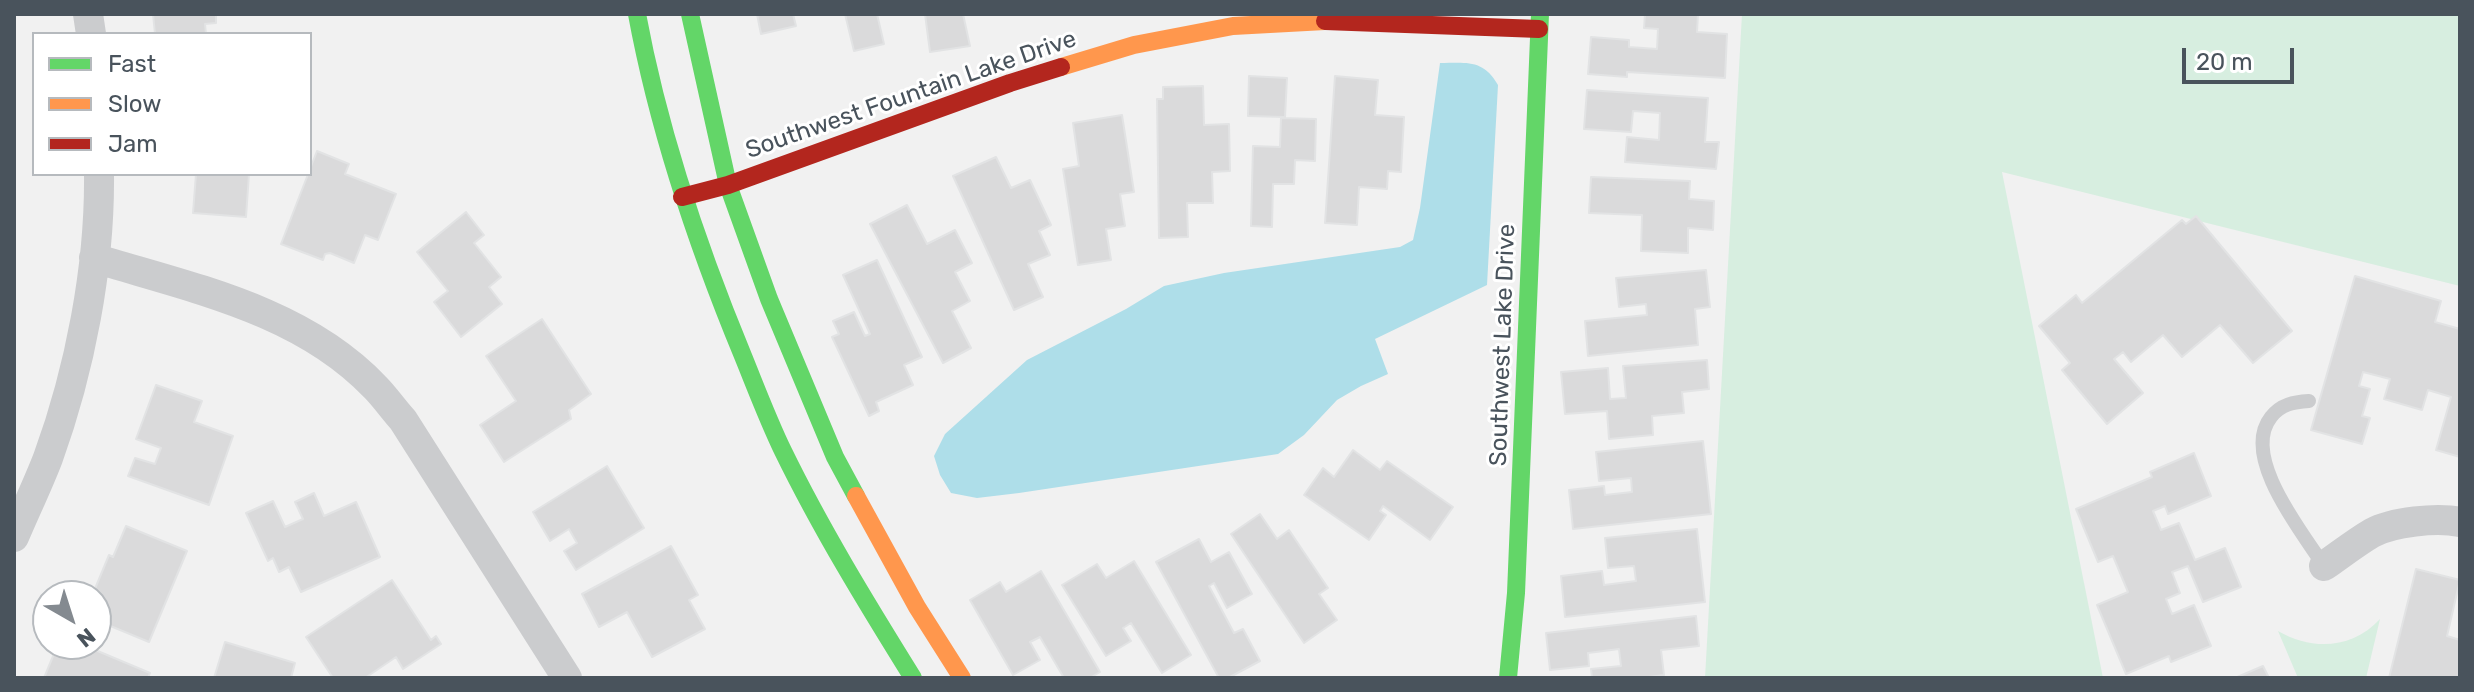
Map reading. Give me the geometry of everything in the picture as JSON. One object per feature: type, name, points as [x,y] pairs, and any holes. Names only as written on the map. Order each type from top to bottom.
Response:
[{"type":"street","points":[[637,14],[644,55],[682,197],[717,295],[783,451],[866,602],[913,678]]},
{"type":"street","points":[[690,14],[728,185],[769,299],[835,457],[917,607],[962,678]]},
{"type":"street","name":"Southwest Fountain Lake Drive","points":[[682,197],[728,185],[1010,83],[1134,45],[1233,26],[1335,21],[1539,22]]},
{"type":"street","name":"Southwest Lake Drive","points":[[1508,678],[1517,577],[1539,22]]},
{"type":"street","points":[[14,537],[48,457],[77,359],[94,258],[99,176]]},
{"type":"street","points":[[94,258],[232,300],[269,315],[305,334],[374,385],[403,420],[567,678]]},
{"type":"street","points":[[2324,566],[2375,531],[2415,522],[2460,522]]},
{"type":"lane","points":[[2309,401],[2286,404],[2267,421],[2263,432],[2263,458],[2278,495],[2324,566]]},
{"type":"green space","points":[[1742,14],[2460,14],[2460,286],[2002,172],[2103,678],[1705,678]]},
{"type":"green space","points":[[2380,619],[2366,678],[2298,678],[2278,631],[2305,642],[2332,644],[2357,636]]},
{"type":"water","points":[[1440,63],[1474,64],[1486,71],[1498,85],[1487,285],[1375,339],[1388,374],[1337,400],[1304,435],[1278,454],[1019,493],[977,498],[951,493],[940,475],[934,456],[945,434],[1027,360],[1164,286],[1224,273],[1400,247],[1413,240]]},
{"type":"building","points":[[153,14],[216,14],[216,23],[205,24],[206,32],[155,32]]},
{"type":"building","points":[[757,14],[793,14],[796,26],[761,34]]},
{"type":"building","points":[[845,14],[877,14],[884,44],[854,51]]},
{"type":"building","points":[[925,14],[963,14],[970,46],[930,52]]},
{"type":"building","points":[[1645,14],[1698,14],[1697,32],[1727,34],[1725,78],[1627,72],[1627,77],[1588,74],[1591,37],[1629,40],[1629,47],[1657,49],[1658,29],[1644,28]]},
{"type":"building","points":[[1249,76],[1287,78],[1285,117],[1248,116]]},
{"type":"building","points":[[1335,76],[1378,80],[1375,115],[1404,117],[1401,172],[1388,171],[1387,189],[1359,187],[1357,225],[1325,223]]},
{"type":"building","points":[[1203,86],[1204,125],[1229,124],[1230,171],[1212,172],[1213,203],[1187,203],[1188,237],[1159,238],[1157,99],[1163,99],[1163,87]]},
{"type":"building","points":[[1587,90],[1708,98],[1705,142],[1719,142],[1716,169],[1625,162],[1627,137],[1659,140],[1660,113],[1633,111],[1631,132],[1584,129]]},
{"type":"building","points":[[1122,115],[1134,192],[1120,194],[1125,226],[1106,229],[1111,260],[1078,265],[1063,169],[1079,166],[1073,123]]},
{"type":"building","points":[[1281,118],[1316,119],[1315,161],[1295,160],[1294,184],[1273,184],[1272,227],[1251,226],[1253,146],[1280,147]]},
{"type":"building","points":[[317,151],[349,164],[345,174],[396,194],[378,240],[365,235],[354,263],[330,253],[325,254],[323,260],[281,244],[307,176],[312,176]]},
{"type":"building","points":[[996,157],[1011,188],[1030,180],[1051,225],[1039,231],[1050,255],[1028,264],[1043,297],[1014,310],[953,176]]},
{"type":"building","points":[[196,176],[249,176],[246,217],[193,213]]},
{"type":"building","points":[[1591,177],[1690,181],[1689,199],[1714,201],[1713,230],[1688,228],[1688,253],[1641,251],[1642,215],[1589,213]]},
{"type":"building","points":[[907,205],[927,244],[955,230],[972,263],[955,272],[970,301],[952,311],[971,348],[943,363],[870,224]]},
{"type":"building","points":[[466,212],[484,235],[474,243],[501,277],[489,287],[502,304],[461,337],[434,302],[448,291],[417,252]]},
{"type":"building","points":[[2196,216],[2292,331],[2253,363],[2220,325],[2182,357],[2163,335],[2131,362],[2123,352],[2114,359],[2143,393],[2107,424],[2062,370],[2070,363],[2039,326],[2076,295],[2082,303],[2182,220],[2186,224]]},
{"type":"building","points":[[877,260],[922,357],[904,365],[913,385],[876,402],[879,411],[869,416],[832,337],[839,334],[833,321],[854,312],[865,336],[870,334],[843,275]]},
{"type":"building","points":[[1706,270],[1710,307],[1695,309],[1698,345],[1588,356],[1585,321],[1647,315],[1646,304],[1619,307],[1616,278]]},
{"type":"building","points":[[2355,276],[2441,301],[2435,322],[2460,329],[2460,457],[2436,450],[2451,397],[2428,390],[2422,410],[2384,399],[2390,379],[2363,372],[2359,386],[2370,389],[2362,416],[2370,418],[2362,444],[2311,430]]},
{"type":"building","points":[[542,319],[591,394],[569,410],[571,419],[504,462],[480,425],[516,401],[486,356]]},
{"type":"building","points":[[1707,360],[1709,389],[1682,392],[1684,413],[1652,416],[1653,435],[1609,439],[1607,411],[1565,414],[1561,372],[1608,368],[1610,399],[1626,398],[1623,366]]},
{"type":"building","points":[[156,385],[202,401],[194,422],[233,436],[209,505],[128,476],[135,458],[155,464],[161,448],[136,439]]},
{"type":"building","points":[[1703,441],[1711,514],[1573,529],[1569,490],[1604,486],[1605,495],[1632,492],[1631,478],[1599,481],[1596,452]]},
{"type":"building","points":[[1353,450],[1380,470],[1387,461],[1453,507],[1430,540],[1383,506],[1380,511],[1386,515],[1369,540],[1304,495],[1323,468],[1334,477]]},
{"type":"building","points":[[2194,453],[2211,496],[2168,514],[2165,506],[2153,511],[2161,530],[2179,523],[2195,560],[2225,548],[2241,587],[2203,602],[2188,566],[2172,572],[2180,593],[2166,599],[2172,614],[2194,605],[2211,646],[2171,662],[2169,656],[2126,674],[2097,605],[2128,592],[2113,556],[2098,562],[2076,509],[2152,477],[2150,472]]},
{"type":"building","points":[[607,466],[644,528],[576,570],[564,551],[577,543],[569,529],[550,541],[533,512]]},
{"type":"building","points":[[314,493],[324,516],[356,502],[380,557],[301,592],[289,567],[279,572],[273,558],[268,561],[246,513],[273,501],[285,527],[303,519],[295,502]]},
{"type":"building","points":[[1260,514],[1277,539],[1289,530],[1328,588],[1319,594],[1337,620],[1304,643],[1231,534]]},
{"type":"building","points":[[126,526],[187,551],[149,642],[112,627],[112,580],[99,580],[109,555],[113,557]]},
{"type":"building","points":[[1697,529],[1705,602],[1565,617],[1561,576],[1602,571],[1604,585],[1636,581],[1634,566],[1608,568],[1605,538]]},
{"type":"building","points":[[1199,539],[1211,562],[1229,552],[1252,594],[1227,608],[1214,583],[1209,586],[1234,633],[1243,629],[1260,661],[1228,678],[1219,678],[1156,562]]},
{"type":"building","points":[[671,546],[698,595],[689,600],[705,629],[652,657],[627,612],[599,627],[582,594]]},
{"type":"building","points":[[1134,561],[1191,655],[1162,673],[1131,623],[1123,628],[1131,641],[1106,656],[1062,585],[1097,564],[1106,578]]},
{"type":"building","points":[[2416,569],[2460,580],[2447,636],[2460,640],[2460,678],[2389,678]]},
{"type":"building","points":[[1041,571],[1100,672],[1090,678],[1064,678],[1040,637],[1030,642],[1040,660],[1013,675],[970,600],[1000,582],[1006,592]]},
{"type":"building","points":[[392,580],[431,640],[436,636],[441,644],[403,669],[396,657],[365,678],[333,678],[306,637]]},
{"type":"building","points":[[1696,616],[1699,646],[1661,650],[1664,675],[1592,678],[1591,669],[1621,666],[1619,649],[1588,653],[1589,666],[1550,670],[1546,633]]},
{"type":"building","points":[[225,642],[295,663],[291,678],[214,678]]},
{"type":"building","points":[[112,657],[150,673],[148,678],[44,678],[51,660],[112,660]]},
{"type":"building","points":[[2263,666],[2269,678],[2235,678]]},
{"type":"traffic: fast","points":[[637,14],[656,102],[681,188],[710,272],[767,416],[829,538],[913,678]]},
{"type":"traffic: fast","points":[[690,14],[728,185],[769,299],[835,457],[856,496]]},
{"type":"traffic: fast","points":[[1508,678],[1516,593],[1540,14]]},
{"type":"traffic: slow","points":[[1061,67],[1134,45],[1233,26],[1325,21]]},
{"type":"traffic: slow","points":[[856,496],[917,607],[962,678]]},
{"type":"traffic: jam","points":[[1325,21],[1539,29]]},
{"type":"traffic: jam","points":[[682,197],[728,185],[1061,67]]}]
